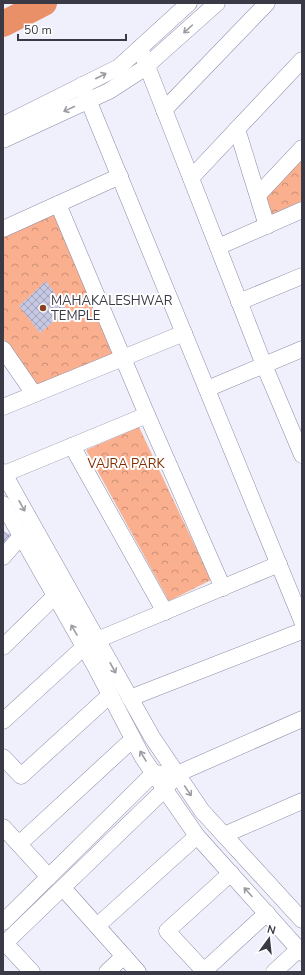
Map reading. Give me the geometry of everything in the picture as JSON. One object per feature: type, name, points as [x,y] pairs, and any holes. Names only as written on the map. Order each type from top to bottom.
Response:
[{"type":"street","points":[[3,140],[86,93],[119,67],[189,3]]},
{"type":"street","points":[[3,125],[86,93],[109,90],[147,66],[217,3]]},
{"type":"street","points":[[164,110],[267,3]]},
{"type":"street","points":[[140,48],[264,365],[296,425],[302,455]]},
{"type":"street","points":[[191,178],[302,60]]},
{"type":"street","points":[[86,93],[302,621]]},
{"type":"street","points":[[237,129],[267,226]]},
{"type":"street","points":[[258,195],[302,148]]},
{"type":"street","points":[[3,229],[120,176]]},
{"type":"street","points":[[58,204],[124,358],[147,416],[223,588]]},
{"type":"street","points":[[218,247],[302,210]]},
{"type":"street","points":[[239,302],[302,276]]},
{"type":"street","points":[[3,407],[184,334]]},
{"type":"street","points":[[3,349],[34,394]]},
{"type":"street","points":[[207,389],[302,349]]},
{"type":"street","points":[[147,416],[3,473],[91,643],[110,695],[133,739],[154,773],[197,836],[300,951],[274,972]]},
{"type":"street","points":[[72,446],[165,612]]},
{"type":"street","points":[[3,504],[55,596],[130,698],[152,737],[202,811],[302,920]]},
{"type":"street","points":[[3,557],[21,536]]},
{"type":"street","points":[[3,721],[91,643],[279,564]]},
{"type":"street","points":[[3,647],[55,596]]},
{"type":"street","points":[[130,698],[302,631]]},
{"type":"street","points":[[3,757],[21,776],[110,695]]},
{"type":"street","points":[[3,922],[154,773],[177,774],[302,719]]},
{"type":"street","points":[[18,844],[133,739]]},
{"type":"street","points":[[32,972],[4,944],[165,789],[177,774]]},
{"type":"street","points":[[224,835],[300,804]]},
{"type":"street","points":[[3,827],[49,877]]},
{"type":"street","points":[[97,926],[197,836]]},
{"type":"street","points":[[231,873],[167,931],[204,971],[267,913]]},
{"type":"street","points":[[63,888],[138,972]]},
{"type":"street","points":[[107,972],[124,956]]},
{"type":"green space","points":[[302,157],[302,201],[272,214],[266,197]]},
{"type":"green space","points":[[54,214],[115,355],[38,387],[3,338],[3,237]]},
{"type":"green space","name":"VAJRA PARK","points":[[139,427],[211,580],[169,601],[86,450]]},
{"type":"building","name":"MAHAKALESHWAR TEMPLE","points":[[46,281],[67,310],[40,333],[19,306]]},
{"type":"building","points":[[3,531],[11,535],[3,544]]},
{"type":"waterway","points":[[3,24],[44,3]]},
{"type":"place","name":"MAHAKALESHWAR TEMPLE","points":[[43,308]]}]
